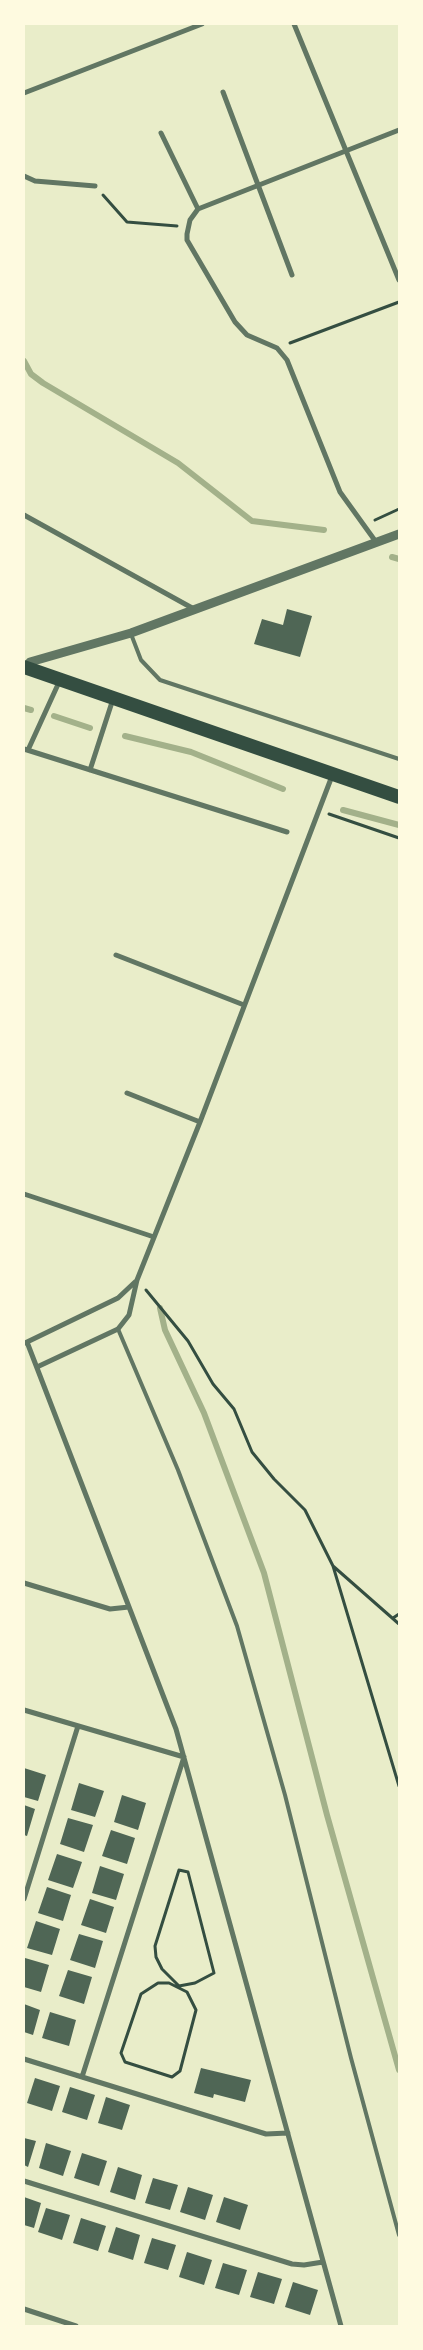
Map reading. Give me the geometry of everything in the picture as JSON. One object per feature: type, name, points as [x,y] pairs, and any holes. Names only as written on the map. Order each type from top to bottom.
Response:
[{"type":"highway","points":[[25,668],[114,697],[399,797]]},
{"type":"street","points":[[24,93],[202,24]]},
{"type":"street","points":[[294,24],[399,280]]},
{"type":"street","points":[[223,92],[292,275]]},
{"type":"street","points":[[376,542],[340,492],[288,360],[277,348],[247,335],[234,322],[187,240],[187,226],[198,209],[399,130]]},
{"type":"street","points":[[161,133],[198,209]]},
{"type":"street","points":[[24,176],[35,181],[95,186]]},
{"type":"street","points":[[24,515],[194,609]]},
{"type":"street","points":[[25,668],[30,662],[131,633],[399,534]]},
{"type":"street","points":[[60,680],[26,749],[287,832]]},
{"type":"street","points":[[90,770],[114,697]]},
{"type":"street","points":[[37,1367],[118,1329],[129,1315],[136,1280],[200,1122],[332,774]]},
{"type":"street","points":[[116,955],[244,1005]]},
{"type":"street","points":[[127,1094],[200,1122]]},
{"type":"street","points":[[24,1194],[154,1237]]},
{"type":"street","points":[[136,1280],[118,1298],[25,1342],[37,1367],[129,1607],[184,1757],[341,2326]]},
{"type":"street","points":[[24,1583],[110,1609],[129,1607]]},
{"type":"street","points":[[24,1710],[184,1757]]},
{"type":"street","points":[[24,1898],[78,1726]]},
{"type":"street","points":[[82,2077],[184,1757]]},
{"type":"street","points":[[24,2058],[266,2134],[288,2133]]},
{"type":"street","points":[[24,2181],[292,2264],[304,2265],[323,2262]]},
{"type":"street","points":[[24,2309],[76,2326]]},
{"type":"lane","points":[[131,633],[141,660],[160,680],[399,759]]},
{"type":"lane","points":[[118,1329],[178,1470],[236,1626],[285,1795],[351,2058],[399,2235]]},
{"type":"path","points":[[95,186],[127,222],[187,226]]},
{"type":"path","points":[[277,348],[399,302]]},
{"type":"path","points":[[363,525],[399,509]]},
{"type":"path","points":[[319,810],[399,838]]},
{"type":"path","points":[[136,1280],[188,1341],[213,1384],[234,1409],[252,1452],[274,1479],[305,1510],[333,1566],[399,1786]]},
{"type":"path","points":[[333,1566],[399,1624]]},
{"type":"path","points":[[393,1618],[399,1614]]},
{"type":"path","points":[[179,1986],[162,1969],[156,1957],[155,1946],[179,1870],[188,1872],[214,1973],[195,1983],[179,1986],[158,1983],[141,1994],[136,2003],[121,2053],[125,2062],[172,2077],[180,2071],[195,2020],[196,2010],[193,2000],[179,1986]]},
{"type":"building","points":[[287,609],[312,616],[300,657],[254,644],[262,619],[283,625]]},
{"type":"building","points":[[24,1768],[46,1775],[38,1801],[24,1797]]},
{"type":"building","points":[[79,1783],[104,1791],[95,1817],[71,1810]]},
{"type":"building","points":[[122,1795],[146,1803],[138,1830],[114,1822]]},
{"type":"building","points":[[24,1805],[35,1809],[27,1836],[24,1835]]},
{"type":"building","points":[[68,1818],[93,1825],[84,1852],[60,1844]]},
{"type":"building","points":[[111,1830],[135,1838],[127,1864],[102,1856]]},
{"type":"building","points":[[57,1854],[82,1862],[73,1888],[48,1880]]},
{"type":"building","points":[[100,1866],[124,1874],[116,1900],[92,1893]]},
{"type":"building","points":[[47,1887],[71,1895],[63,1921],[38,1913]]},
{"type":"building","points":[[90,1899],[114,1907],[106,1933],[81,1925]]},
{"type":"building","points":[[36,1921],[60,1929],[52,1955],[27,1948]]},
{"type":"building","points":[[79,1934],[103,1941],[95,1968],[70,1960]]},
{"type":"building","points":[[25,1958],[49,1965],[41,1992],[24,1987]]},
{"type":"building","points":[[68,1970],[92,1977],[84,2004],[59,1996]]},
{"type":"building","points":[[24,2004],[40,2010],[33,2035],[24,2032]]},
{"type":"building","points":[[50,2012],[76,2020],[69,2046],[42,2038]]},
{"type":"building","points":[[201,2068],[251,2080],[245,2102],[214,2094],[213,2098],[194,2093]]},
{"type":"building","points":[[35,2078],[60,2086],[52,2111],[27,2103]]},
{"type":"building","points":[[70,2087],[95,2095],[87,2120],[62,2112]]},
{"type":"building","points":[[106,2097],[130,2105],[122,2130],[98,2123]]},
{"type":"building","points":[[24,2138],[36,2141],[28,2167],[24,2165]]},
{"type":"building","points":[[46,2143],[71,2151],[63,2176],[39,2168]]},
{"type":"building","points":[[82,2153],[107,2161],[99,2186],[74,2178]]},
{"type":"building","points":[[118,2167],[142,2175],[135,2200],[110,2192]]},
{"type":"building","points":[[153,2178],[178,2185],[170,2210],[145,2203]]},
{"type":"building","points":[[188,2187],[213,2195],[205,2220],[180,2212]]},
{"type":"building","points":[[24,2197],[41,2203],[34,2228],[24,2225]]},
{"type":"building","points":[[224,2197],[248,2205],[240,2230],[216,2222]]},
{"type":"building","points":[[46,2208],[70,2215],[62,2240],[38,2232]]},
{"type":"building","points":[[81,2218],[106,2226],[98,2251],[73,2243]]},
{"type":"building","points":[[116,2227],[140,2235],[133,2260],[108,2252]]},
{"type":"building","points":[[152,2238],[176,2245],[168,2270],[144,2263]]},
{"type":"building","points":[[187,2252],[212,2260],[204,2285],[179,2277]]},
{"type":"building","points":[[223,2263],[247,2270],[239,2295],[215,2288]]},
{"type":"building","points":[[258,2272],[282,2279],[274,2304],[250,2297]]},
{"type":"building","points":[[293,2282],[318,2290],[310,2315],[285,2307]]},
{"type":"waterway","points":[[24,361],[31,374],[43,383],[178,463],[252,521],[324,530]]},
{"type":"waterway","points":[[392,557],[399,559]]},
{"type":"waterway","points":[[24,708],[31,710]]},
{"type":"waterway","points":[[54,716],[90,728]]},
{"type":"waterway","points":[[125,736],[191,752],[283,789]]},
{"type":"waterway","points":[[343,810],[399,825]]},
{"type":"waterway","points":[[160,1308],[165,1330],[204,1413],[264,1573],[327,1815],[399,2070]]}]
